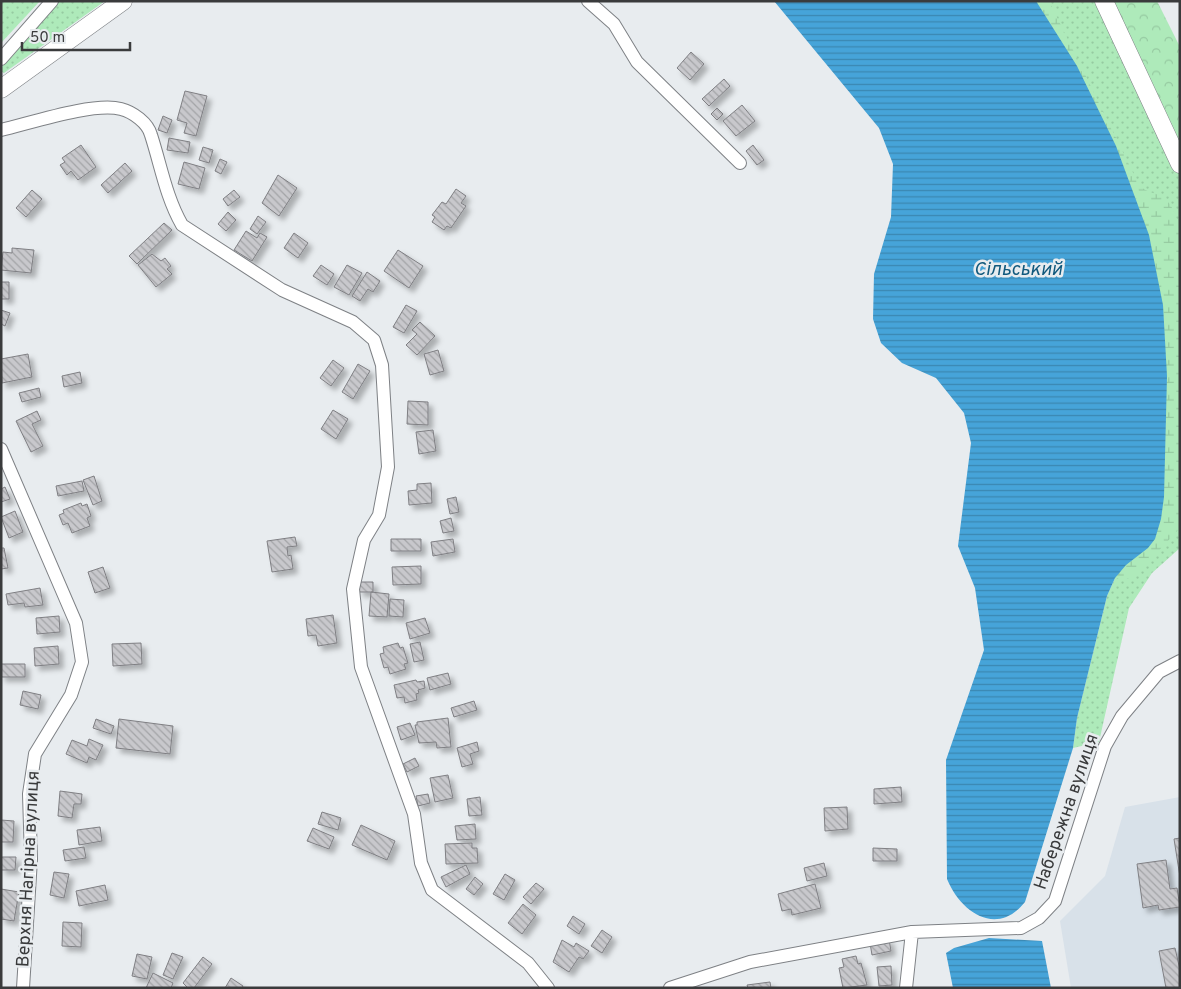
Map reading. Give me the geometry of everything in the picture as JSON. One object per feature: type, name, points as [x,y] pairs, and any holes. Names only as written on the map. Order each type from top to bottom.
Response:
[{"type":"main road","points":[[1,88],[123,1]]},
{"type":"main road","points":[[1104,1],[1180,164]]},
{"type":"street","points":[[1,59],[52,1]]},
{"type":"street","points":[[588,1],[614,24],[637,62],[740,163]]},
{"type":"street","points":[[1,130],[96,108],[121,109],[138,117],[151,133],[170,201],[182,225],[282,290],[352,322],[374,340],[382,365],[388,467],[379,515],[364,540],[353,590],[361,667],[414,814],[421,863],[432,890],[528,963],[548,988]]},
{"type":"street","name":"Верхня Нагірна вулиця","points":[[1,449],[76,623],[82,662],[71,695],[35,754],[30,794],[31,859],[23,988]]},
{"type":"street","name":"Набережна вулиця","points":[[670,988],[750,962],[912,932],[1021,928],[1039,918],[1056,901],[1105,746],[1122,716],[1159,672],[1180,661]]},
{"type":"street","points":[[906,988],[912,932]]},
{"type":"shaded area","points":[[1180,797],[1180,988],[1071,988],[1060,921],[1105,876],[1125,807]]},
{"type":"green space","points":[[1,1],[40,1],[1,43]]},
{"type":"green space","points":[[59,1],[105,1],[4,73],[1,71],[1,68]]},
{"type":"green space","points":[[1026,1],[1049,1],[1139,185],[1145,190],[1167,200],[1174,211],[1180,227],[1180,528],[1134,577],[1126,579],[1115,578]]},
{"type":"green space","points":[[1036,1],[1104,1],[1180,164],[1180,548],[1152,573],[1129,608],[1099,742],[1073,748],[1077,718],[1107,596],[1115,578]]},
{"type":"green space","points":[[1104,1],[1157,1],[1180,47],[1180,164]]},
{"type":"water","name":"Сільський","points":[[774,1],[1036,1],[1077,66],[1116,146],[1149,235],[1163,305],[1167,376],[1164,497],[1161,519],[1155,539],[1148,548],[1126,565],[1115,578],[1107,596],[1077,718],[1073,748],[1025,902],[1014,912],[1003,918],[992,919],[970,910],[961,902],[947,879],[946,760],[984,650],[975,588],[958,546],[971,443],[964,413],[936,378],[902,363],[881,343],[873,319],[874,274],[891,217],[893,164],[879,128]]},
{"type":"water","points":[[989,938],[1042,941],[1051,988],[953,988],[946,953],[954,948]]},
{"type":"building","points":[[691,52],[704,64],[690,80],[677,68]]},
{"type":"building","points":[[724,79],[730,86],[709,106],[702,99]]},
{"type":"building","points":[[185,91],[207,96],[196,136],[184,133],[187,123],[177,120]]},
{"type":"building","points":[[742,105],[755,121],[736,136],[723,121]]},
{"type":"building","points":[[717,108],[723,114],[717,120],[711,114]]},
{"type":"building","points":[[163,116],[172,120],[167,133],[158,130]]},
{"type":"building","points":[[169,138],[190,142],[188,153],[167,150]]},
{"type":"building","points":[[81,145],[96,167],[78,180],[71,171],[67,175],[60,165],[65,162],[62,158]]},
{"type":"building","points":[[753,145],[764,160],[757,165],[746,151]]},
{"type":"building","points":[[203,147],[213,150],[209,163],[199,160]]},
{"type":"building","points":[[220,159],[227,162],[221,174],[215,171]]},
{"type":"building","points":[[184,162],[205,168],[199,189],[178,184]]},
{"type":"building","points":[[125,163],[132,171],[108,193],[101,185]]},
{"type":"building","points":[[278,175],[297,188],[279,216],[262,203]]},
{"type":"building","points":[[456,189],[466,196],[461,203],[466,206],[451,228],[447,226],[444,230],[432,222],[435,217],[432,215],[442,202],[446,204]]},
{"type":"building","points":[[32,190],[42,199],[26,217],[16,208]]},
{"type":"building","points":[[234,190],[240,197],[228,206],[223,199]]},
{"type":"building","points":[[228,212],[236,220],[226,231],[218,224]]},
{"type":"building","points":[[258,216],[266,222],[257,234],[250,229]]},
{"type":"building","points":[[164,223],[172,230],[137,264],[129,256]]},
{"type":"building","points":[[246,231],[257,238],[260,233],[267,237],[252,261],[234,250]]},
{"type":"building","points":[[294,233],[308,243],[298,258],[284,248]]},
{"type":"building","points":[[12,248],[34,250],[31,273],[1,270],[3,252],[12,253]]},
{"type":"building","points":[[398,250],[423,266],[409,288],[384,271]]},
{"type":"building","points":[[152,254],[161,261],[165,258],[171,266],[167,269],[172,274],[156,287],[138,265]]},
{"type":"building","points":[[321,265],[334,274],[327,285],[313,276]]},
{"type":"building","points":[[347,265],[362,273],[349,295],[334,287]]},
{"type":"building","points":[[367,272],[380,281],[373,292],[368,289],[360,301],[352,296]]},
{"type":"building","points":[[1,282],[9,282],[9,299],[1,299]]},
{"type":"building","points":[[406,305],[417,311],[404,333],[393,327]]},
{"type":"building","points":[[1,310],[10,313],[5,326],[1,324]]},
{"type":"building","points":[[420,322],[435,336],[417,355],[406,345],[417,334],[412,330]]},
{"type":"building","points":[[438,350],[444,371],[430,375],[424,354]]},
{"type":"building","points":[[28,354],[32,377],[2,383],[1,359]]},
{"type":"building","points":[[333,360],[344,368],[331,386],[320,378]]},
{"type":"building","points":[[358,364],[370,371],[353,399],[342,392]]},
{"type":"building","points":[[80,372],[82,383],[64,387],[62,376]]},
{"type":"building","points":[[39,388],[41,397],[22,402],[19,393]]},
{"type":"building","points":[[408,401],[428,402],[428,425],[407,424]]},
{"type":"building","points":[[333,410],[348,419],[336,439],[321,429]]},
{"type":"building","points":[[37,411],[41,420],[32,424],[43,446],[31,452],[16,421]]},
{"type":"building","points":[[433,430],[436,451],[419,454],[416,432]]},
{"type":"building","points":[[94,476],[102,501],[93,505],[83,480]]},
{"type":"building","points":[[82,481],[84,491],[58,496],[56,486]]},
{"type":"building","points":[[431,483],[432,503],[409,505],[408,491],[417,490],[417,484]]},
{"type":"building","points":[[5,487],[10,499],[1,502],[1,489]]},
{"type":"building","points":[[456,497],[459,512],[450,514],[447,499]]},
{"type":"building","points":[[81,503],[82,506],[87,504],[91,516],[87,518],[90,526],[72,533],[68,523],[63,525],[59,515],[64,513],[63,510]]},
{"type":"building","points":[[15,511],[23,532],[9,538],[1,517]]},
{"type":"building","points":[[451,518],[454,531],[443,533],[440,521]]},
{"type":"building","points":[[295,537],[297,546],[287,547],[288,556],[291,555],[293,569],[272,572],[267,541]]},
{"type":"building","points":[[391,539],[421,539],[421,551],[391,551]]},
{"type":"building","points":[[453,539],[455,552],[433,556],[431,542]]},
{"type":"building","points":[[1,548],[4,548],[8,568],[1,569]]},
{"type":"building","points":[[421,566],[421,584],[393,585],[392,567]]},
{"type":"building","points":[[103,567],[110,588],[95,593],[88,572]]},
{"type":"building","points":[[359,582],[373,582],[373,592],[359,592]]},
{"type":"building","points":[[40,588],[43,605],[25,607],[24,603],[8,605],[6,594]]},
{"type":"building","points":[[371,592],[389,594],[387,617],[369,616]]},
{"type":"building","points":[[390,599],[404,600],[403,617],[389,616]]},
{"type":"building","points":[[333,615],[337,643],[318,646],[316,635],[308,636],[306,619]]},
{"type":"building","points":[[59,616],[60,632],[37,634],[36,618]]},
{"type":"building","points":[[425,618],[430,633],[410,639],[406,623]]},
{"type":"building","points":[[420,642],[424,660],[414,662],[410,644]]},
{"type":"building","points":[[141,643],[142,664],[113,666],[112,644]]},
{"type":"building","points":[[398,643],[400,648],[403,647],[408,663],[404,664],[406,669],[390,674],[388,667],[384,668],[380,654],[384,653],[383,647]]},
{"type":"building","points":[[58,646],[59,664],[35,666],[34,648]]},
{"type":"building","points":[[1,664],[25,664],[25,677],[1,677]]},
{"type":"building","points":[[448,673],[451,684],[430,690],[427,678]]},
{"type":"building","points":[[416,680],[417,682],[424,681],[425,688],[418,690],[419,693],[416,694],[417,700],[405,703],[404,697],[397,698],[394,685]]},
{"type":"building","points":[[23,691],[41,695],[38,709],[20,705]]},
{"type":"building","points":[[474,701],[477,710],[454,717],[451,708]]},
{"type":"building","points":[[448,718],[451,747],[437,748],[436,742],[419,743],[415,725],[417,725],[417,722]]},
{"type":"building","points":[[96,719],[114,726],[111,734],[93,728]]},
{"type":"building","points":[[119,719],[173,726],[170,754],[116,748]]},
{"type":"building","points":[[410,723],[415,735],[401,740],[397,727]]},
{"type":"building","points":[[89,739],[103,745],[96,760],[89,757],[87,763],[66,754],[72,740],[87,746]]},
{"type":"building","points":[[477,742],[479,751],[470,754],[473,764],[462,767],[457,748]]},
{"type":"building","points":[[415,758],[419,766],[407,772],[403,764]]},
{"type":"building","points":[[448,775],[453,798],[435,802],[430,778]]},
{"type":"building","points":[[901,787],[902,802],[874,804],[874,789]]},
{"type":"building","points":[[60,791],[82,794],[81,804],[74,804],[72,818],[58,816]]},
{"type":"building","points":[[428,794],[430,803],[418,806],[416,796]]},
{"type":"building","points":[[480,797],[482,815],[469,816],[467,799]]},
{"type":"building","points":[[847,807],[848,829],[825,831],[824,808]]},
{"type":"building","points":[[322,812],[341,818],[338,830],[318,824]]},
{"type":"building","points":[[1,820],[14,821],[13,842],[1,842]]},
{"type":"building","points":[[475,824],[476,839],[457,840],[455,826]]},
{"type":"building","points":[[361,825],[395,841],[387,860],[352,845]]},
{"type":"building","points":[[100,827],[102,841],[79,845],[77,830]]},
{"type":"building","points":[[313,828],[334,837],[329,849],[307,841]]},
{"type":"building","points":[[1180,838],[1180,877],[1174,839]]},
{"type":"building","points":[[472,843],[472,848],[477,848],[478,863],[446,864],[445,844]]},
{"type":"building","points":[[84,847],[86,858],[65,861],[63,850]]},
{"type":"building","points":[[873,848],[897,849],[897,861],[873,861]]},
{"type":"building","points":[[1,857],[16,857],[15,870],[1,870]]},
{"type":"building","points":[[1166,860],[1170,889],[1177,888],[1180,907],[1159,910],[1158,905],[1143,908],[1137,864]]},
{"type":"building","points":[[824,863],[827,876],[807,881],[804,868]]},
{"type":"building","points":[[466,865],[470,874],[446,887],[441,877]]},
{"type":"building","points":[[54,872],[69,874],[64,898],[50,895]]},
{"type":"building","points":[[505,874],[515,880],[504,900],[493,894]]},
{"type":"building","points":[[475,877],[483,884],[474,895],[466,889]]},
{"type":"building","points":[[536,883],[544,889],[531,904],[523,897]]},
{"type":"building","points":[[815,884],[821,908],[792,915],[791,909],[782,911],[778,894]]},
{"type":"building","points":[[105,885],[108,900],[79,906],[76,891]]},
{"type":"building","points":[[1,889],[19,892],[14,921],[1,919]]},
{"type":"building","points":[[523,904],[536,915],[522,934],[508,923]]},
{"type":"building","points":[[573,916],[585,924],[579,934],[567,926]]},
{"type":"building","points":[[63,922],[82,923],[81,947],[62,946]]},
{"type":"building","points":[[602,930],[612,937],[602,953],[591,946]]},
{"type":"building","points":[[889,939],[891,951],[872,955],[870,943]]},
{"type":"building","points":[[562,940],[574,947],[576,943],[589,951],[583,959],[579,957],[569,972],[553,962]]},
{"type":"building","points":[[1175,948],[1180,970],[1180,988],[1166,988],[1159,951]]},
{"type":"building","points":[[172,953],[183,957],[173,979],[163,975]]},
{"type":"building","points":[[137,954],[152,957],[147,979],[132,976]]},
{"type":"building","points":[[856,956],[858,964],[861,963],[867,985],[843,988],[839,968],[844,967],[842,959]]},
{"type":"building","points":[[203,957],[212,964],[194,988],[188,988],[183,983]]},
{"type":"building","points":[[891,966],[892,985],[879,986],[877,967]]},
{"type":"building","points":[[153,973],[173,983],[171,988],[146,988]]},
{"type":"building","points":[[231,978],[243,986],[242,988],[225,988]]},
{"type":"building","points":[[770,982],[771,988],[748,988],[747,985]]}]
